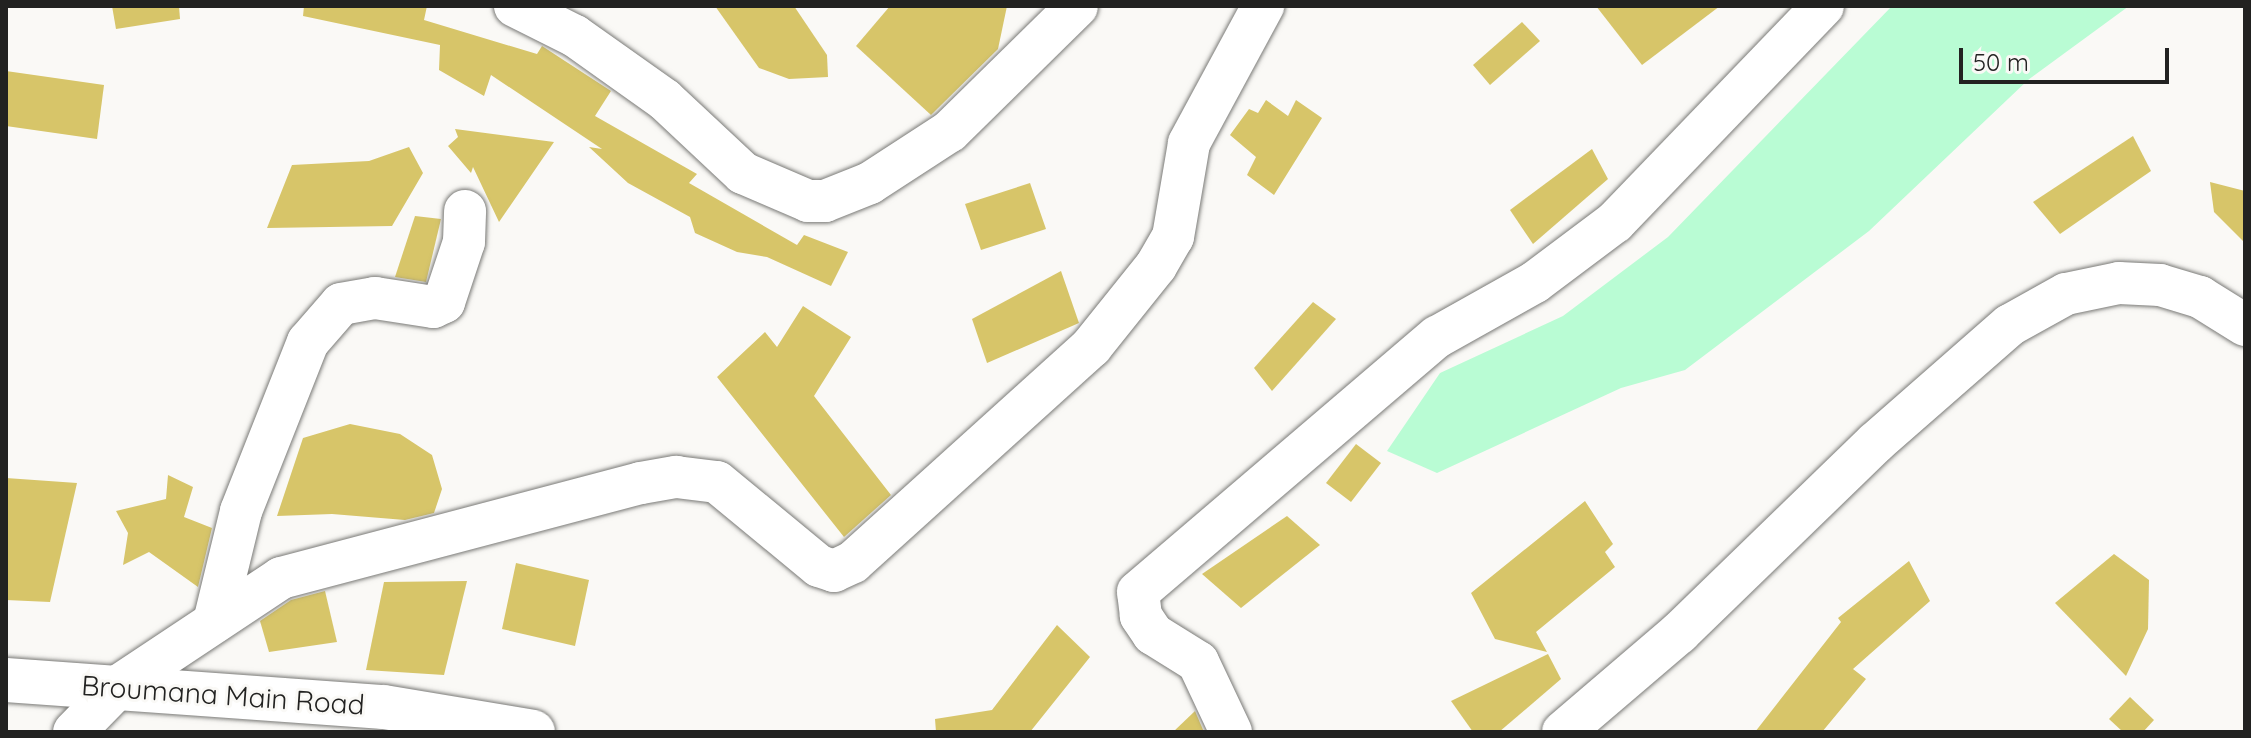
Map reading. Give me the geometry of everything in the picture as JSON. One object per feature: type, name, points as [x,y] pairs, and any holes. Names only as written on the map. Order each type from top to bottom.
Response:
[{"type":"main road","name":"Broumana Main Road","points":[[6,680],[120,685],[384,707],[533,732]]},
{"type":"street","points":[[515,6],[575,36],[665,100],[743,173],[808,201],[825,201],[870,183],[950,131],[1077,6]]},
{"type":"street","points":[[74,732],[120,685],[260,590],[301,571],[519,512],[676,477],[702,477],[728,488],[819,566],[834,571],[853,562],[1091,347],[1156,266],[1173,237],[1189,143],[1263,6]]},
{"type":"street","points":[[1231,732],[1198,662],[1147,625],[1137,605],[1138,592],[1437,337],[1535,282],[1615,222],[1823,6]]},
{"type":"street","points":[[214,622],[241,511],[308,342],[341,304],[375,298],[433,307],[444,302],[464,242],[465,211]]},
{"type":"street","points":[[1563,732],[1679,633],[1875,443],[2010,325],[2066,294],[2119,283],[2160,285],[2200,297],[2245,325]]},
{"type":"green space","points":[[1892,6],[2129,6],[2028,80],[1869,231],[1685,370],[1621,388],[1437,473],[1387,451],[1440,373],[1563,316],[1668,237]]},
{"type":"building","points":[[112,6],[179,6],[180,19],[116,29]]},
{"type":"building","points":[[304,6],[427,6],[424,20],[537,54],[542,46],[611,91],[595,116],[697,174],[689,183],[797,245],[804,235],[848,252],[831,286],[767,257],[737,252],[695,233],[690,217],[628,183],[589,147],[602,149],[491,75],[484,96],[439,70],[440,45],[303,16]]},
{"type":"building","points":[[715,6],[794,6],[827,55],[828,77],[789,79],[759,68]]},
{"type":"building","points":[[890,6],[1007,6],[998,49],[931,115],[856,46]]},
{"type":"building","points":[[1596,6],[1720,6],[1642,65]]},
{"type":"building","points":[[1522,22],[1540,41],[1490,85],[1473,65]]},
{"type":"building","points":[[6,71],[104,85],[97,139],[6,126]]},
{"type":"building","points":[[1266,100],[1288,116],[1296,100],[1322,118],[1274,195],[1247,175],[1256,157],[1230,135],[1249,109],[1258,113]]},
{"type":"building","points":[[455,129],[554,142],[499,222],[473,167],[471,173],[448,146],[458,137]]},
{"type":"building","points":[[2133,136],[2151,171],[2060,234],[2033,202]]},
{"type":"building","points":[[409,147],[423,173],[392,226],[267,228],[292,165],[369,161]]},
{"type":"building","points":[[1592,149],[1608,179],[1533,244],[1510,210]]},
{"type":"building","points":[[2210,182],[2245,191],[2245,243],[2214,212]]},
{"type":"building","points":[[1030,183],[1046,229],[981,250],[965,204]]},
{"type":"building","points":[[415,216],[441,219],[426,282],[395,277]]},
{"type":"building","points":[[1061,271],[1079,323],[987,363],[972,319]]},
{"type":"building","points":[[1313,302],[1336,319],[1272,391],[1254,368]]},
{"type":"building","points":[[803,306],[851,337],[814,396],[891,495],[844,537],[717,377],[765,332],[777,347]]},
{"type":"building","points":[[350,424],[400,434],[432,455],[442,489],[434,513],[405,520],[332,514],[277,516],[303,438]]},
{"type":"building","points":[[1356,444],[1381,463],[1351,502],[1326,483]]},
{"type":"building","points":[[168,475],[193,487],[184,517],[212,528],[198,587],[149,552],[123,565],[128,533],[116,511],[166,499]]},
{"type":"building","points":[[6,478],[77,483],[50,602],[6,600]]},
{"type":"building","points":[[1585,501],[1613,544],[1605,552],[1615,567],[1536,632],[1547,652],[1495,639],[1471,593]]},
{"type":"building","points":[[1287,516],[1320,545],[1241,608],[1202,574]]},
{"type":"building","points":[[2114,554],[2149,580],[2148,629],[2126,676],[2055,603]]},
{"type":"building","points":[[1909,561],[1930,601],[1853,669],[1866,679],[1822,732],[1755,732],[1841,622],[1838,618]]},
{"type":"building","points":[[516,563],[589,580],[575,646],[502,629]]},
{"type":"building","points":[[467,581],[444,675],[366,670],[384,582]]},
{"type":"building","points":[[325,591],[337,642],[269,652],[260,621],[291,600]]},
{"type":"building","points":[[1057,625],[1090,657],[1030,732],[936,732],[935,719],[992,710]]},
{"type":"building","points":[[1548,654],[1561,679],[1499,732],[1473,732],[1451,701]]},
{"type":"building","points":[[2130,697],[2154,720],[2143,732],[2123,732],[2109,719]]},
{"type":"building","points":[[1195,711],[1204,732],[1173,732]]}]
